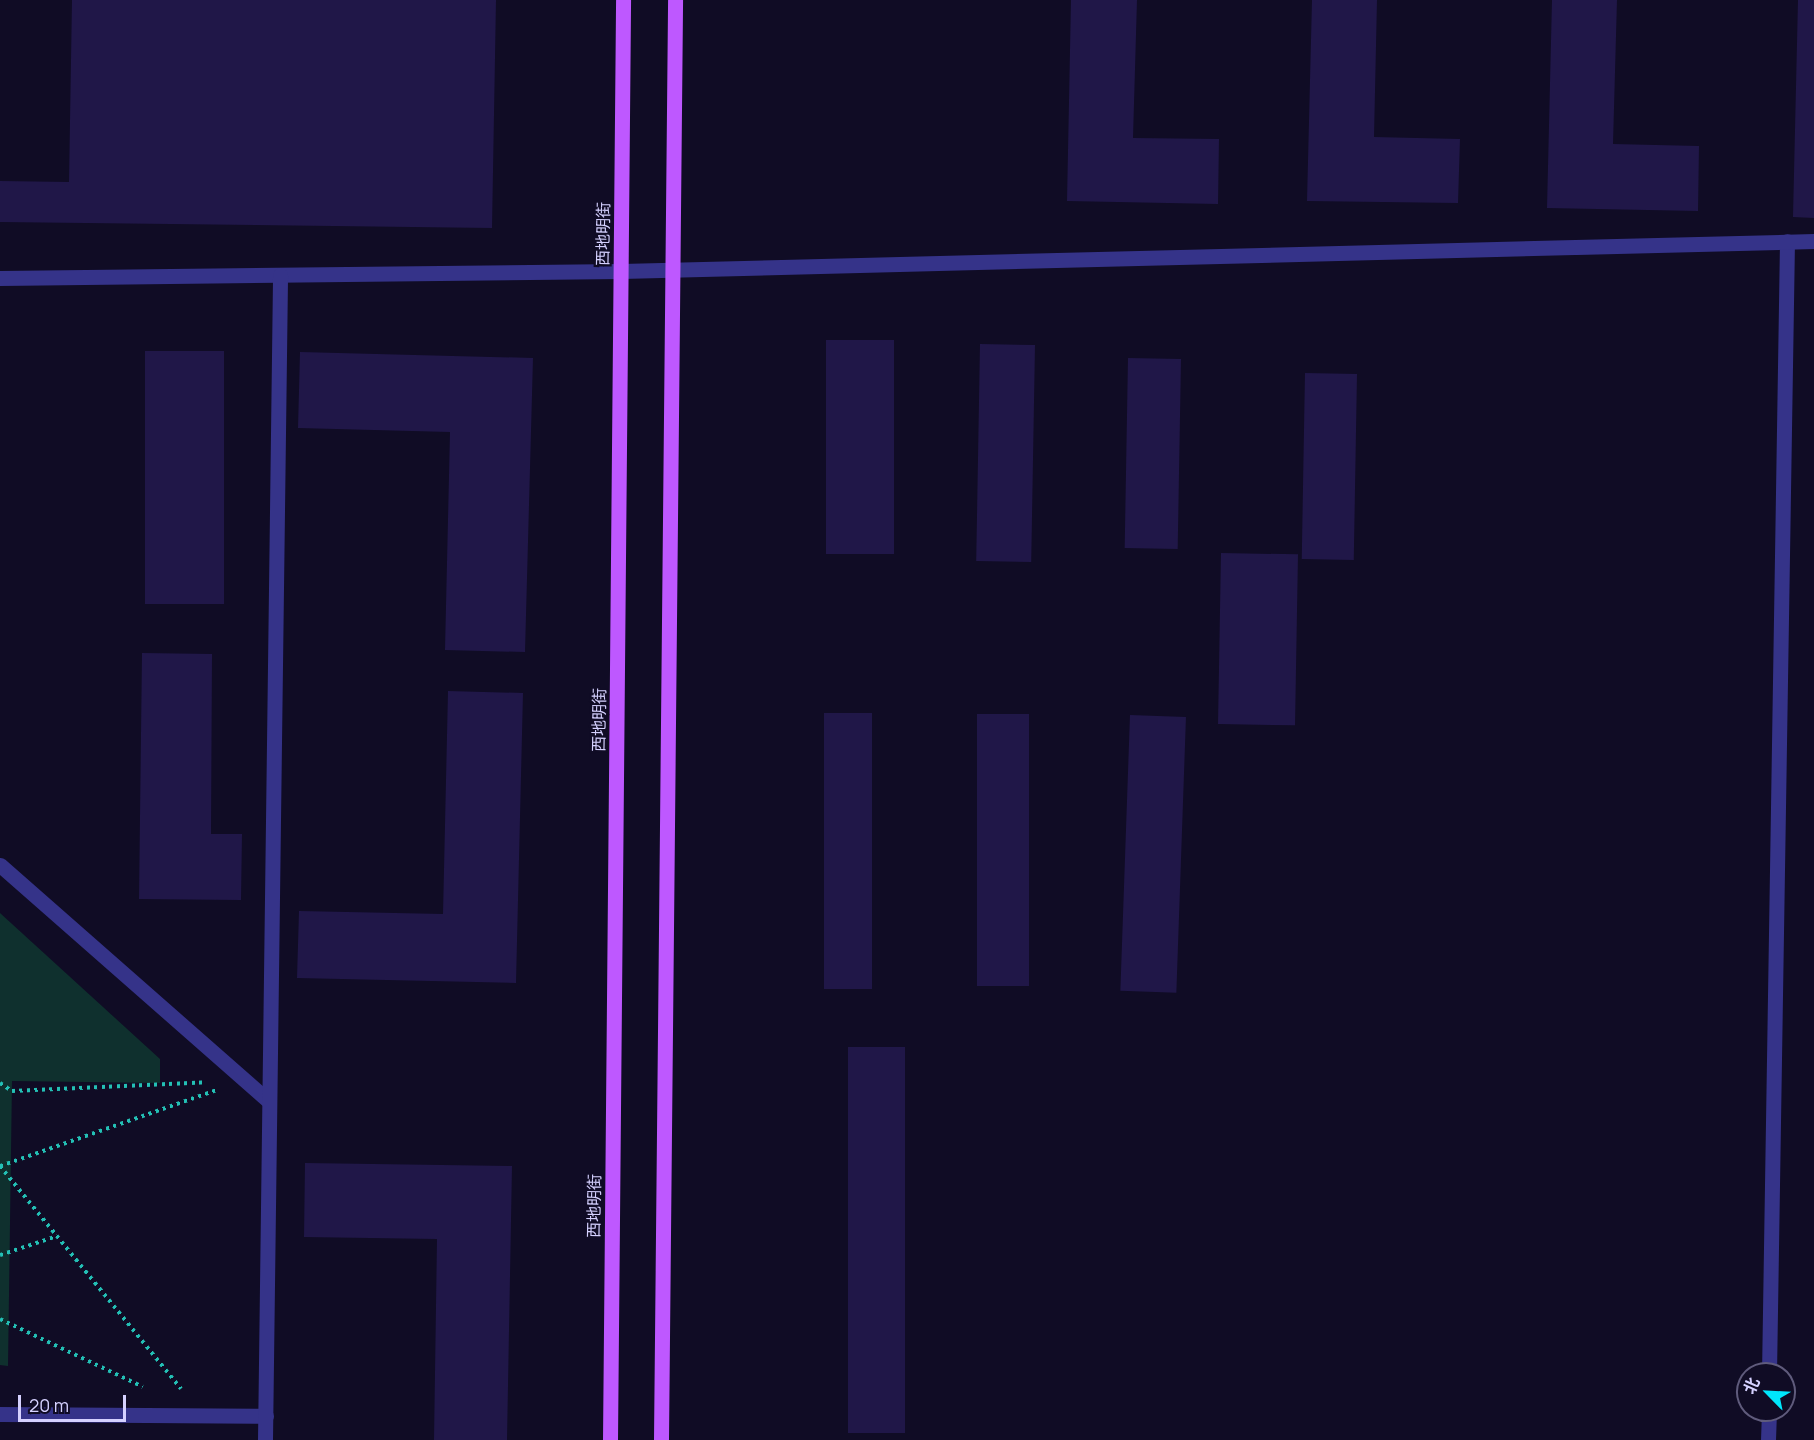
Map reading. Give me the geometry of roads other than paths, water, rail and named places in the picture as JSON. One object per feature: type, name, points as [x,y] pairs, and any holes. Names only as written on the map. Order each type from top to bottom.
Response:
[{"type":"main road","name":"西地明街","points":[[609,1440],[623,0]]},
{"type":"main road","points":[[661,1440],[675,0]]},
{"type":"street","points":[[1769,1362],[1787,241]]},
{"type":"street","points":[[0,278],[621,272],[1814,241]]},
{"type":"street","points":[[265,1440],[280,275]]},
{"type":"street","points":[[0,865],[269,1101]]},
{"type":"street","points":[[0,1414],[266,1416]]},
{"type":"street","points":[[1768,1440],[1769,1422]]}]
